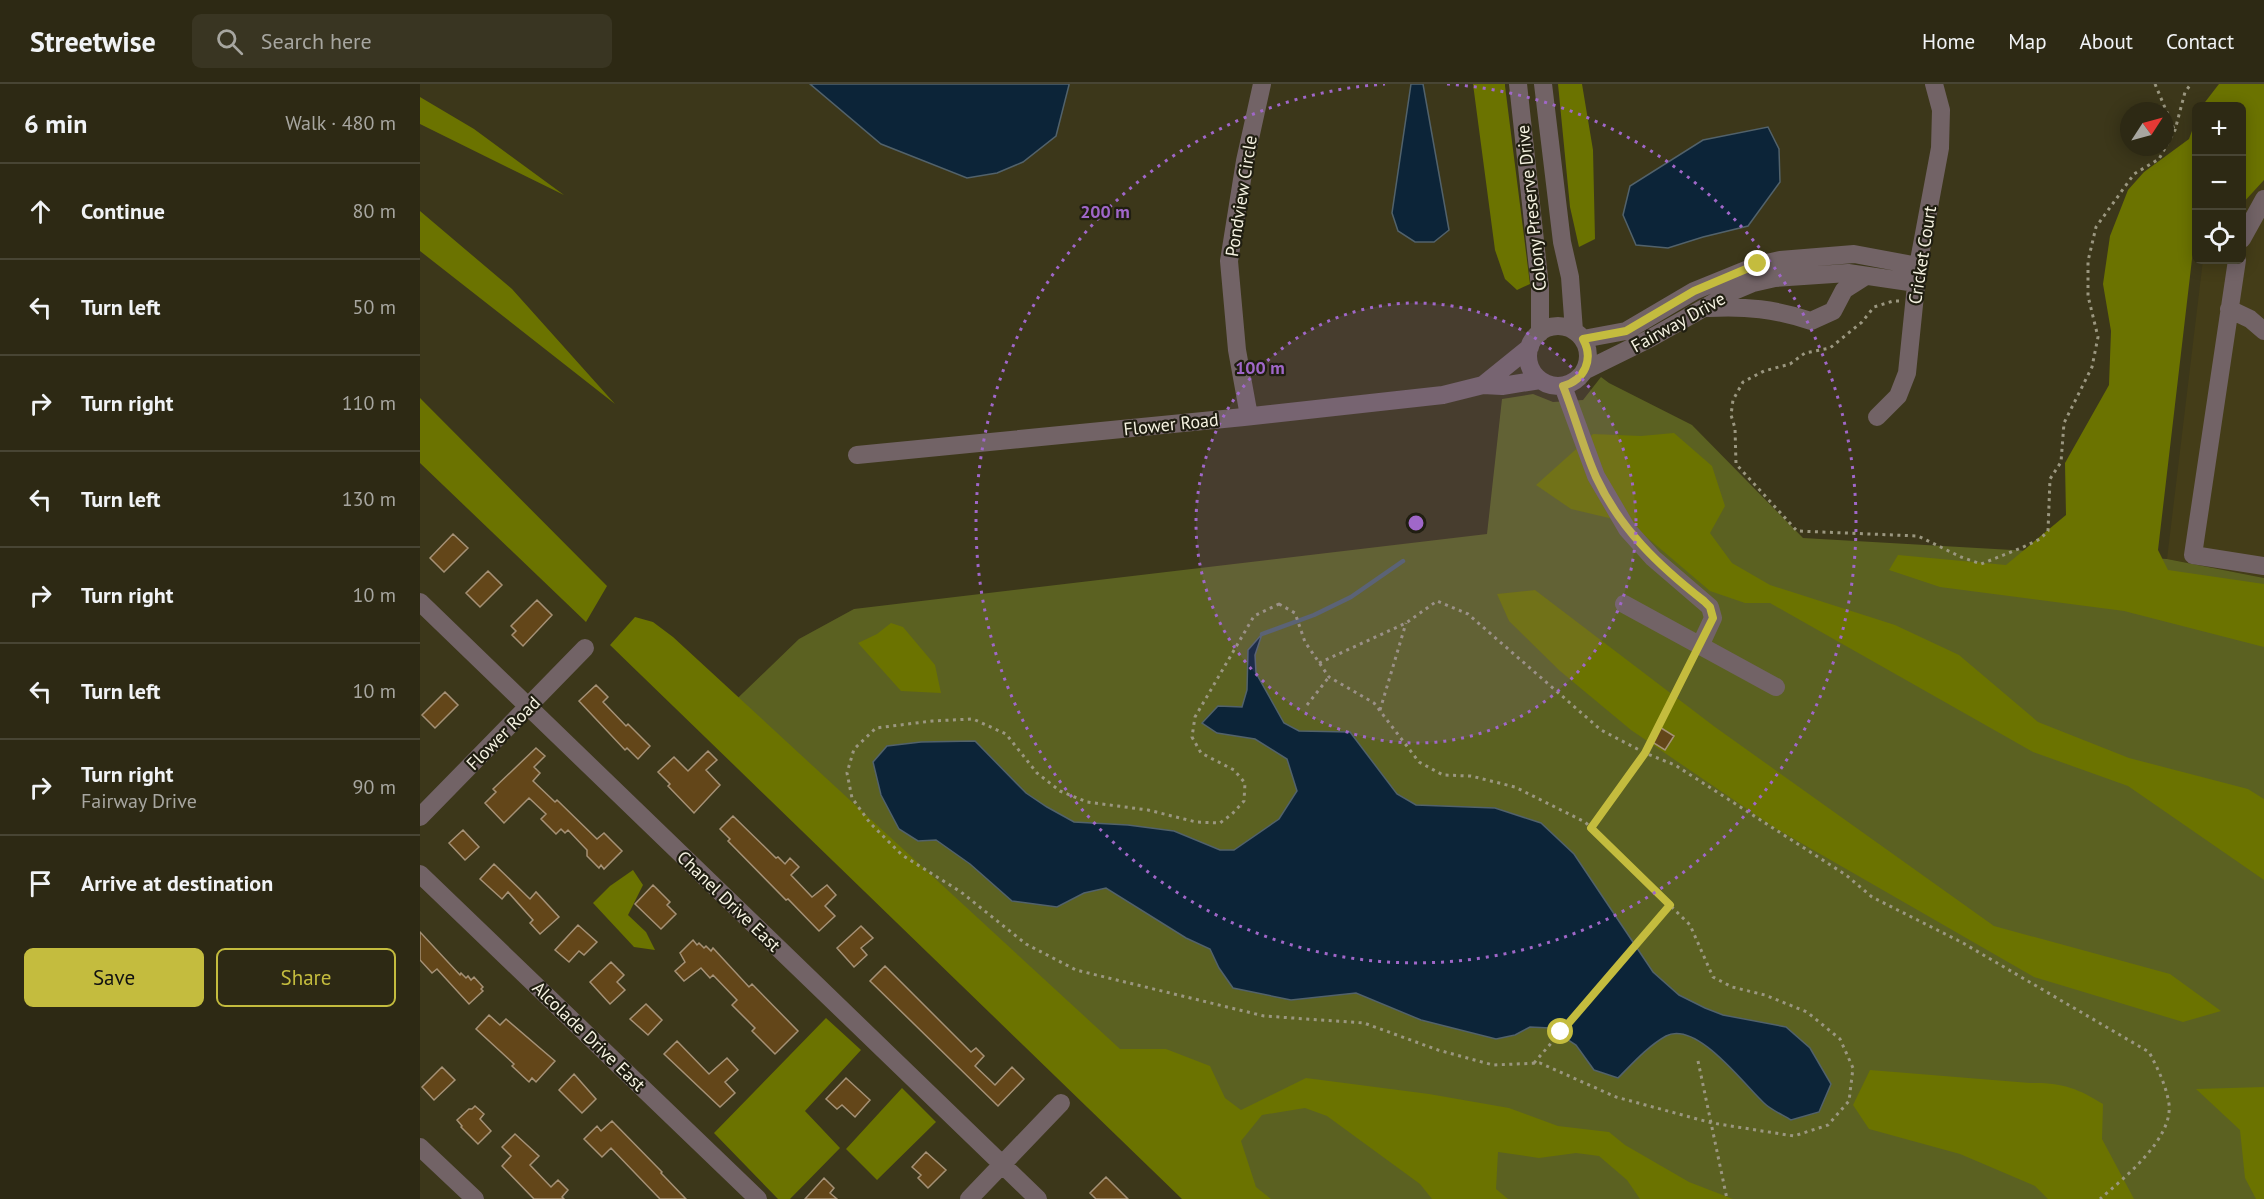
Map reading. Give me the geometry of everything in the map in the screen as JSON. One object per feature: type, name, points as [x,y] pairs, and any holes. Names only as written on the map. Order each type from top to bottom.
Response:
[{"type":"street","name":"Pondview Circle","points":[[1249,416],[1237,350],[1229,261],[1245,161],[1262,84]]},
{"type":"street","name":"Colony Preserve Drive","points":[[1518,84],[1540,287],[1535,340]]},
{"type":"street","name":"Colony Preserve Drive","points":[[1543,84],[1563,242],[1578,335]]},
{"type":"street","name":"Cricket Court","points":[[1877,417],[1898,396],[1907,373],[1917,274],[1940,148],[1941,110],[1934,84]]},
{"type":"street","points":[[2246,230],[2264,199]]},
{"type":"street","name":"Fairway Drive","points":[[1584,371],[1753,283],[1834,265],[1854,254],[1917,274]]},
{"type":"street","name":"Fairway Drive","points":[[1578,335],[1626,331],[1694,291],[1738,271],[1780,260],[1834,265],[1848,273],[1866,276],[1917,274]]},
{"type":"street","points":[[2236,264],[2193,555],[2264,566]]},
{"type":"street","points":[[1834,265],[1844,290]]},
{"type":"street","points":[[1703,309],[1738,306],[1781,311],[1811,321],[1833,311],[1844,290],[1866,276]]},
{"type":"street","points":[[2229,309],[2250,319],[2264,331]]},
{"type":"street","points":[[1557,326],[1578,335],[1588,353],[1584,371],[1574,382],[1563,386],[1551,386],[1540,380],[1530,365],[1535,340],[1557,326]]},
{"type":"street","name":"Flower Road","points":[[1483,385],[1535,340]]},
{"type":"street","name":"Flower Road","points":[[857,455],[1443,395],[1483,385],[1502,386],[1540,380]]},
{"type":"street","points":[[1563,386],[1596,476],[1627,529],[1653,558],[1710,607],[1713,618],[1700,646]]},
{"type":"street","name":"Chanel Drive East","points":[[420,602],[1038,1199]]},
{"type":"street","points":[[1624,604],[1776,687]]},
{"type":"street","name":"Flower Road","points":[[420,817],[585,648]]},
{"type":"street","name":"Alcolade Drive East","points":[[420,874],[758,1199]]},
{"type":"street","points":[[969,1199],[1061,1103]]},
{"type":"street","points":[[420,1147],[475,1199]]},
{"type":"path","points":[[2155,84],[2175,130]]},
{"type":"path","points":[[1906,302],[1893,301],[1874,307],[1862,322],[1830,348],[1805,353],[1790,364],[1764,371],[1743,382],[1733,400],[1731,416],[1735,428],[1736,464],[1797,531],[1918,536],[1981,564],[2030,543],[2048,531],[2049,478],[2061,462],[2064,423],[2092,367],[2098,336],[2088,296],[2088,261],[2096,227],[2134,174],[2159,159],[2175,130],[2185,92],[2192,84]]},
{"type":"path","points":[[1319,663],[1406,623],[1437,601],[1468,614],[1600,730],[1645,753],[1675,765],[1846,875],[1872,897],[1963,944],[2149,1052],[2163,1077],[2169,1106],[2164,1132],[2131,1171],[2100,1199]]},
{"type":"path","points":[[1280,604],[1295,613],[1305,642],[1319,663],[1329,677],[1374,703],[1419,762],[1443,775],[1471,776],[1515,787],[1585,822],[1690,925],[1713,977],[1732,987],[1765,995],[1807,1012],[1840,1039],[1853,1068],[1850,1101],[1828,1125],[1794,1136],[1712,1123],[1616,1097],[1540,1063],[1493,1065],[1438,1050],[1364,1023],[1264,1016],[1076,970],[1026,944],[961,892],[902,855],[870,823],[852,798],[847,773],[854,749],[876,728],[973,719],[1006,734],[1037,773],[1060,791],[1078,799],[1148,810],[1196,822],[1220,823],[1244,801],[1245,783],[1234,770],[1201,753],[1192,737],[1195,717],[1254,616],[1280,604]]},
{"type":"path","points":[[1380,710],[1406,623]]},
{"type":"path","points":[[1591,828],[1645,753],[1700,646]]},
{"type":"path","points":[[1307,705],[1329,677]]},
{"type":"path","points":[[1534,1063],[1670,905]]},
{"type":"path","points":[[1698,1061],[1727,1199]]},
{"type":"shaded area","points":[[1473,84],[1505,84],[1530,284],[1517,290],[1505,279],[1495,250]]},
{"type":"shaded area","points":[[1558,84],[1582,84],[1593,150],[1595,239],[1579,247],[1570,207]]},
{"type":"shaded area","points":[[2219,84],[2264,84],[2264,180],[2246,200],[2246,102],[2205,102]]},
{"type":"shaded area","points":[[420,97],[474,129],[564,195],[420,124]]},
{"type":"shaded area","points":[[2192,131],[2192,259],[2158,550],[2168,570],[2264,584],[2264,647],[2124,611],[1940,587],[1889,570],[1898,555],[2006,565],[2066,515],[2065,463],[2109,385],[2111,331],[2103,284],[2110,236],[2128,190],[2144,172],[2166,156],[2174,156],[2174,150],[2189,139]]},
{"type":"shaded area","points":[[2264,157],[2264,578],[2167,559],[2203,264],[2246,264],[2246,175]]},
{"type":"shaded area","points":[[420,211],[512,289],[615,404],[420,251]]},
{"type":"shaded area","points":[[420,398],[607,586],[586,622],[420,463]]},
{"type":"shaded area","points":[[1674,433],[1712,466],[1725,506],[1710,533],[1732,563],[1770,585],[1895,625],[1959,655],[2038,722],[2129,758],[2248,789],[2264,799],[2264,880],[2128,786],[2033,752],[1770,603],[1745,603],[1710,591],[1630,523],[1571,509],[1536,485],[1593,434],[1641,436]]},
{"type":"shaded area","points":[[1535,590],[1715,727],[1994,926],[2170,974],[2221,1011],[2183,1022],[2034,977],[1775,828],[1631,730],[1560,671],[1509,621],[1497,594]]},
{"type":"shaded area","points":[[635,617],[653,622],[673,637],[1120,1049],[1166,1049],[1210,1066],[1225,1098],[1241,1110],[1306,1078],[1429,1094],[1509,1108],[1558,1126],[1609,1132],[1625,1145],[1689,1182],[1733,1199],[1640,1199],[1627,1180],[1599,1156],[1576,1153],[1539,1158],[1498,1152],[1496,1189],[1508,1199],[1432,1199],[1420,1184],[1327,1116],[1305,1108],[1262,1115],[1241,1141],[1256,1187],[1271,1199],[1182,1199],[610,645]]},
{"type":"shaded area","points":[[891,623],[903,627],[935,665],[941,693],[901,691],[858,643],[877,634]]},
{"type":"shaded area","points":[[633,870],[643,885],[628,915],[646,932],[655,950],[634,947],[593,903],[610,886]]},
{"type":"shaded area","points":[[826,1018],[861,1050],[805,1111],[840,1148],[790,1199],[778,1199],[714,1133]]},
{"type":"shaded area","points":[[1870,1070],[2051,1084],[2068,1087],[2085,1094],[2103,1104],[2102,1139],[2134,1199],[2048,1199],[2035,1186],[1960,1154],[1869,1129],[1853,1105]]},
{"type":"shaded area","points":[[2264,1087],[2264,1199],[2256,1199],[2245,1178],[2240,1130],[2196,1089]]},
{"type":"shaded area","points":[[902,1088],[936,1122],[877,1180],[846,1149]]},
{"type":"green space","points":[[1601,377],[1692,425],[1803,538],[2167,559],[2264,578],[2264,1199],[1217,1199],[717,718],[799,639],[854,609],[1487,534],[1502,399],[1533,394],[1553,402],[1583,400]]},
{"type":"water","points":[[810,84],[1069,85],[1056,136],[1023,162],[997,173],[967,178],[881,144]]},
{"type":"water","points":[[1411,84],[1423,84],[1449,230],[1434,242],[1415,242],[1398,231],[1392,213]]},
{"type":"water","points":[[1768,127],[1779,149],[1780,182],[1748,226],[1668,248],[1636,245],[1623,215],[1630,186],[1703,140]]},
{"type":"water","points":[[1262,634],[1255,655],[1256,673],[1284,723],[1299,731],[1350,732],[1397,794],[1416,805],[1495,808],[1541,823],[1574,854],[1653,972],[1679,995],[1723,1015],[1786,1027],[1810,1048],[1831,1084],[1819,1112],[1791,1120],[1767,1106],[1720,1057],[1706,1046],[1692,1037],[1678,1034],[1666,1036],[1653,1045],[1618,1078],[1594,1070],[1576,1045],[1550,1028],[1530,1027],[1515,1035],[1496,1039],[1421,1020],[1356,993],[1291,1000],[1233,988],[1219,968],[1210,949],[1186,938],[1106,888],[1084,893],[1057,907],[1012,901],[970,864],[936,840],[918,841],[899,829],[881,795],[873,762],[887,746],[921,742],[975,741],[1026,793],[1074,822],[1128,825],[1174,831],[1220,850],[1234,850],[1279,819],[1297,791],[1287,759],[1255,739],[1217,733],[1202,723],[1218,706],[1242,707],[1247,690],[1248,650]]},
{"type":"building","points":[[453,534],[468,548],[444,572],[430,558]]},
{"type":"building","points":[[488,571],[502,585],[480,607],[466,593]]},
{"type":"building","points":[[537,600],[552,615],[523,646],[512,635],[516,631],[511,626]]},
{"type":"building","points":[[596,685],[608,697],[603,702],[626,726],[628,724],[650,746],[638,759],[627,748],[625,750],[579,701]]},
{"type":"building","points":[[445,692],[458,705],[435,728],[422,715]]},
{"type":"building","points":[[1658,726],[1674,736],[1665,750],[1649,740]]},
{"type":"building","points":[[536,748],[545,756],[534,767],[540,773],[533,781],[555,802],[557,800],[597,839],[604,833],[622,851],[604,869],[601,865],[599,868],[587,856],[587,850],[568,830],[565,833],[561,829],[556,834],[541,819],[546,814],[529,798],[504,823],[485,803],[496,792],[493,789]]},
{"type":"building","points":[[708,751],[717,760],[706,770],[720,785],[694,813],[658,772],[674,757],[688,771]]},
{"type":"building","points":[[733,816],[776,858],[778,857],[785,864],[790,858],[799,867],[791,875],[812,897],[827,885],[836,895],[825,906],[835,916],[819,931],[728,841],[730,839],[720,829]]},
{"type":"building","points":[[463,830],[479,847],[465,860],[449,843]]},
{"type":"building","points":[[494,864],[530,899],[536,892],[559,917],[540,934],[530,923],[533,920],[508,892],[502,899],[480,879]]},
{"type":"building","points":[[653,885],[670,902],[667,905],[676,914],[661,929],[635,904]]},
{"type":"building","points":[[578,925],[597,942],[584,955],[579,951],[569,962],[555,950]]},
{"type":"building","points":[[861,926],[873,938],[861,948],[867,955],[854,967],[837,948]]},
{"type":"building","points":[[420,932],[460,975],[461,973],[466,978],[468,976],[471,980],[474,977],[483,987],[481,989],[483,991],[469,1004],[437,969],[432,973],[420,960]]},
{"type":"building","points":[[693,940],[697,945],[699,943],[704,948],[706,946],[711,951],[713,948],[749,987],[752,984],[798,1031],[775,1054],[752,1031],[755,1028],[732,1005],[737,1000],[713,975],[710,978],[701,968],[684,981],[675,971],[685,962],[680,953]]},
{"type":"building","points":[[611,962],[624,975],[617,982],[625,990],[610,1004],[590,982]]},
{"type":"building","points":[[885,966],[971,1052],[976,1048],[984,1056],[975,1066],[995,1085],[1012,1067],[1024,1079],[998,1106],[870,981]]},
{"type":"building","points":[[646,1004],[662,1020],[648,1035],[630,1019]]},
{"type":"building","points":[[489,1015],[500,1025],[506,1019],[555,1061],[536,1082],[532,1078],[529,1082],[512,1066],[514,1064],[476,1029]]},
{"type":"building","points":[[677,1041],[709,1074],[727,1058],[738,1070],[725,1082],[735,1093],[720,1107],[664,1054]]},
{"type":"building","points":[[442,1067],[455,1080],[434,1100],[422,1087]]},
{"type":"building","points":[[574,1074],[596,1099],[582,1113],[559,1090]]},
{"type":"building","points":[[846,1078],[870,1100],[855,1117],[842,1105],[837,1109],[826,1099]]},
{"type":"building","points":[[475,1106],[484,1114],[480,1119],[491,1131],[478,1144],[457,1120]]},
{"type":"building","points":[[612,1121],[686,1199],[660,1199],[611,1148],[602,1157],[584,1139],[597,1126],[601,1131]]},
{"type":"building","points":[[515,1134],[539,1156],[530,1165],[551,1187],[558,1180],[568,1190],[562,1197],[564,1199],[534,1199],[502,1166],[511,1156],[502,1147]]},
{"type":"building","points":[[926,1152],[946,1170],[928,1188],[918,1178],[921,1175],[912,1167]]},
{"type":"building","points":[[1106,1177],[1128,1199],[1096,1199],[1090,1193]]},
{"type":"building","points":[[824,1178],[834,1188],[830,1193],[837,1199],[805,1199]]},
{"type":"waterway","points":[[1262,634],[1314,615],[1351,597],[1403,561]]},
{"type":"route","points":[[1561,1032],[1670,905],[1591,828],[1645,753],[1713,618],[1710,607],[1653,558],[1627,529],[1596,476],[1563,386],[1574,382],[1586,368],[1588,353],[1583,339],[1626,331],[1694,291],[1758,264]]}]
